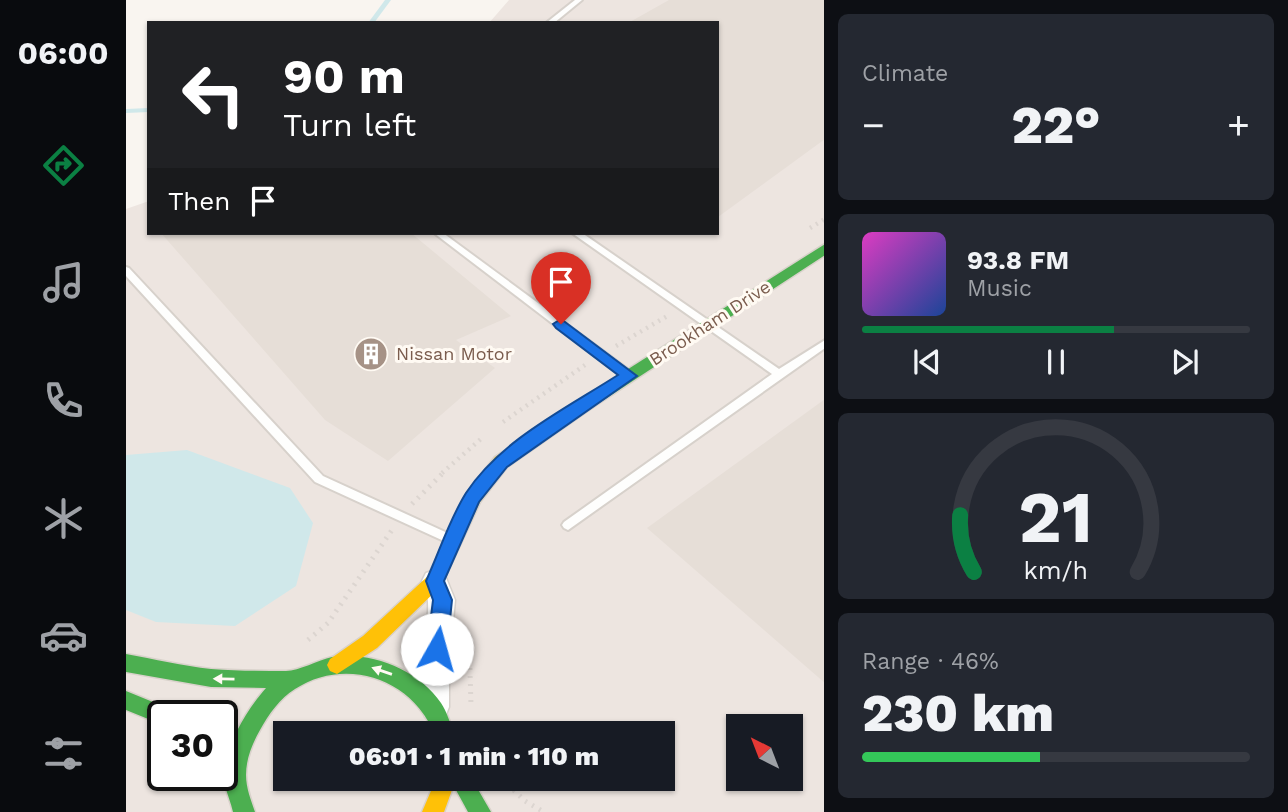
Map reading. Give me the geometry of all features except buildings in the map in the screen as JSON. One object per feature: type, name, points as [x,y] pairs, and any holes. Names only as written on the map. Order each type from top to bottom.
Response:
[{"type":"street","name":"Brookham Drive","points":[[337,665],[370,642],[435,581],[472,498],[501,462],[536,436],[824,248]]},
{"type":"street","points":[[435,581],[442,600],[435,666],[435,708],[440,721]]},
{"type":"street","points":[[126,663],[211,678],[292,680]]},
{"type":"street","points":[[238,772],[243,740],[259,712],[273,695],[292,680],[311,671],[337,665],[363,665],[386,672],[412,685],[435,708]]},
{"type":"street","points":[[126,700],[147,709]]},
{"type":"street","points":[[238,791],[244,812]]},
{"type":"street","points":[[433,812],[441,791]]},
{"type":"street","points":[[467,791],[480,812]]},
{"type":"lane","points":[[552,21],[579,0]]},
{"type":"lane","points":[[441,235],[629,376]]},
{"type":"lane","points":[[579,235],[779,374]]},
{"type":"lane","points":[[126,270],[319,479],[452,540]]},
{"type":"lane","points":[[568,525],[824,343]]},
{"type":"path","points":[[302,645],[328,623],[353,590]]},
{"type":"path","points":[[469,636],[471,712]]},
{"type":"path","points":[[514,791],[524,801],[544,812]]},
{"type":"shaded area","points":[[509,0],[824,0],[824,812],[126,812],[126,209],[147,202],[147,235],[719,235],[719,21],[491,21]]},
{"type":"water","points":[[187,450],[290,488],[313,523],[296,586],[235,626],[156,622],[126,610],[126,455]]},
{"type":"waterway","points":[[372,21],[388,0]]},
{"type":"waterway","points":[[126,111],[147,110]]},
{"type":"traffic: fast","points":[[587,403],[824,249]]},
{"type":"traffic: fast","points":[[126,663],[211,678],[292,680]]},
{"type":"traffic: fast","points":[[244,812],[235,778],[244,739],[259,712],[273,695],[290,681],[312,671],[335,666],[381,670],[402,679],[420,693],[435,711],[439,721]]},
{"type":"traffic: fast","points":[[126,700],[147,709]]},
{"type":"traffic: fast","points":[[467,791],[480,812]]},
{"type":"traffic: slow","points":[[337,665],[370,642],[435,581],[473,498],[501,462],[587,403]]},
{"type":"traffic: slow","points":[[433,812],[441,791]]},
{"type":"place","name":"Nissan Motor","points":[[371,354]]},
{"type":"route","points":[[437,649],[442,600],[435,581],[472,498],[501,462],[629,376],[561,324]]}]
